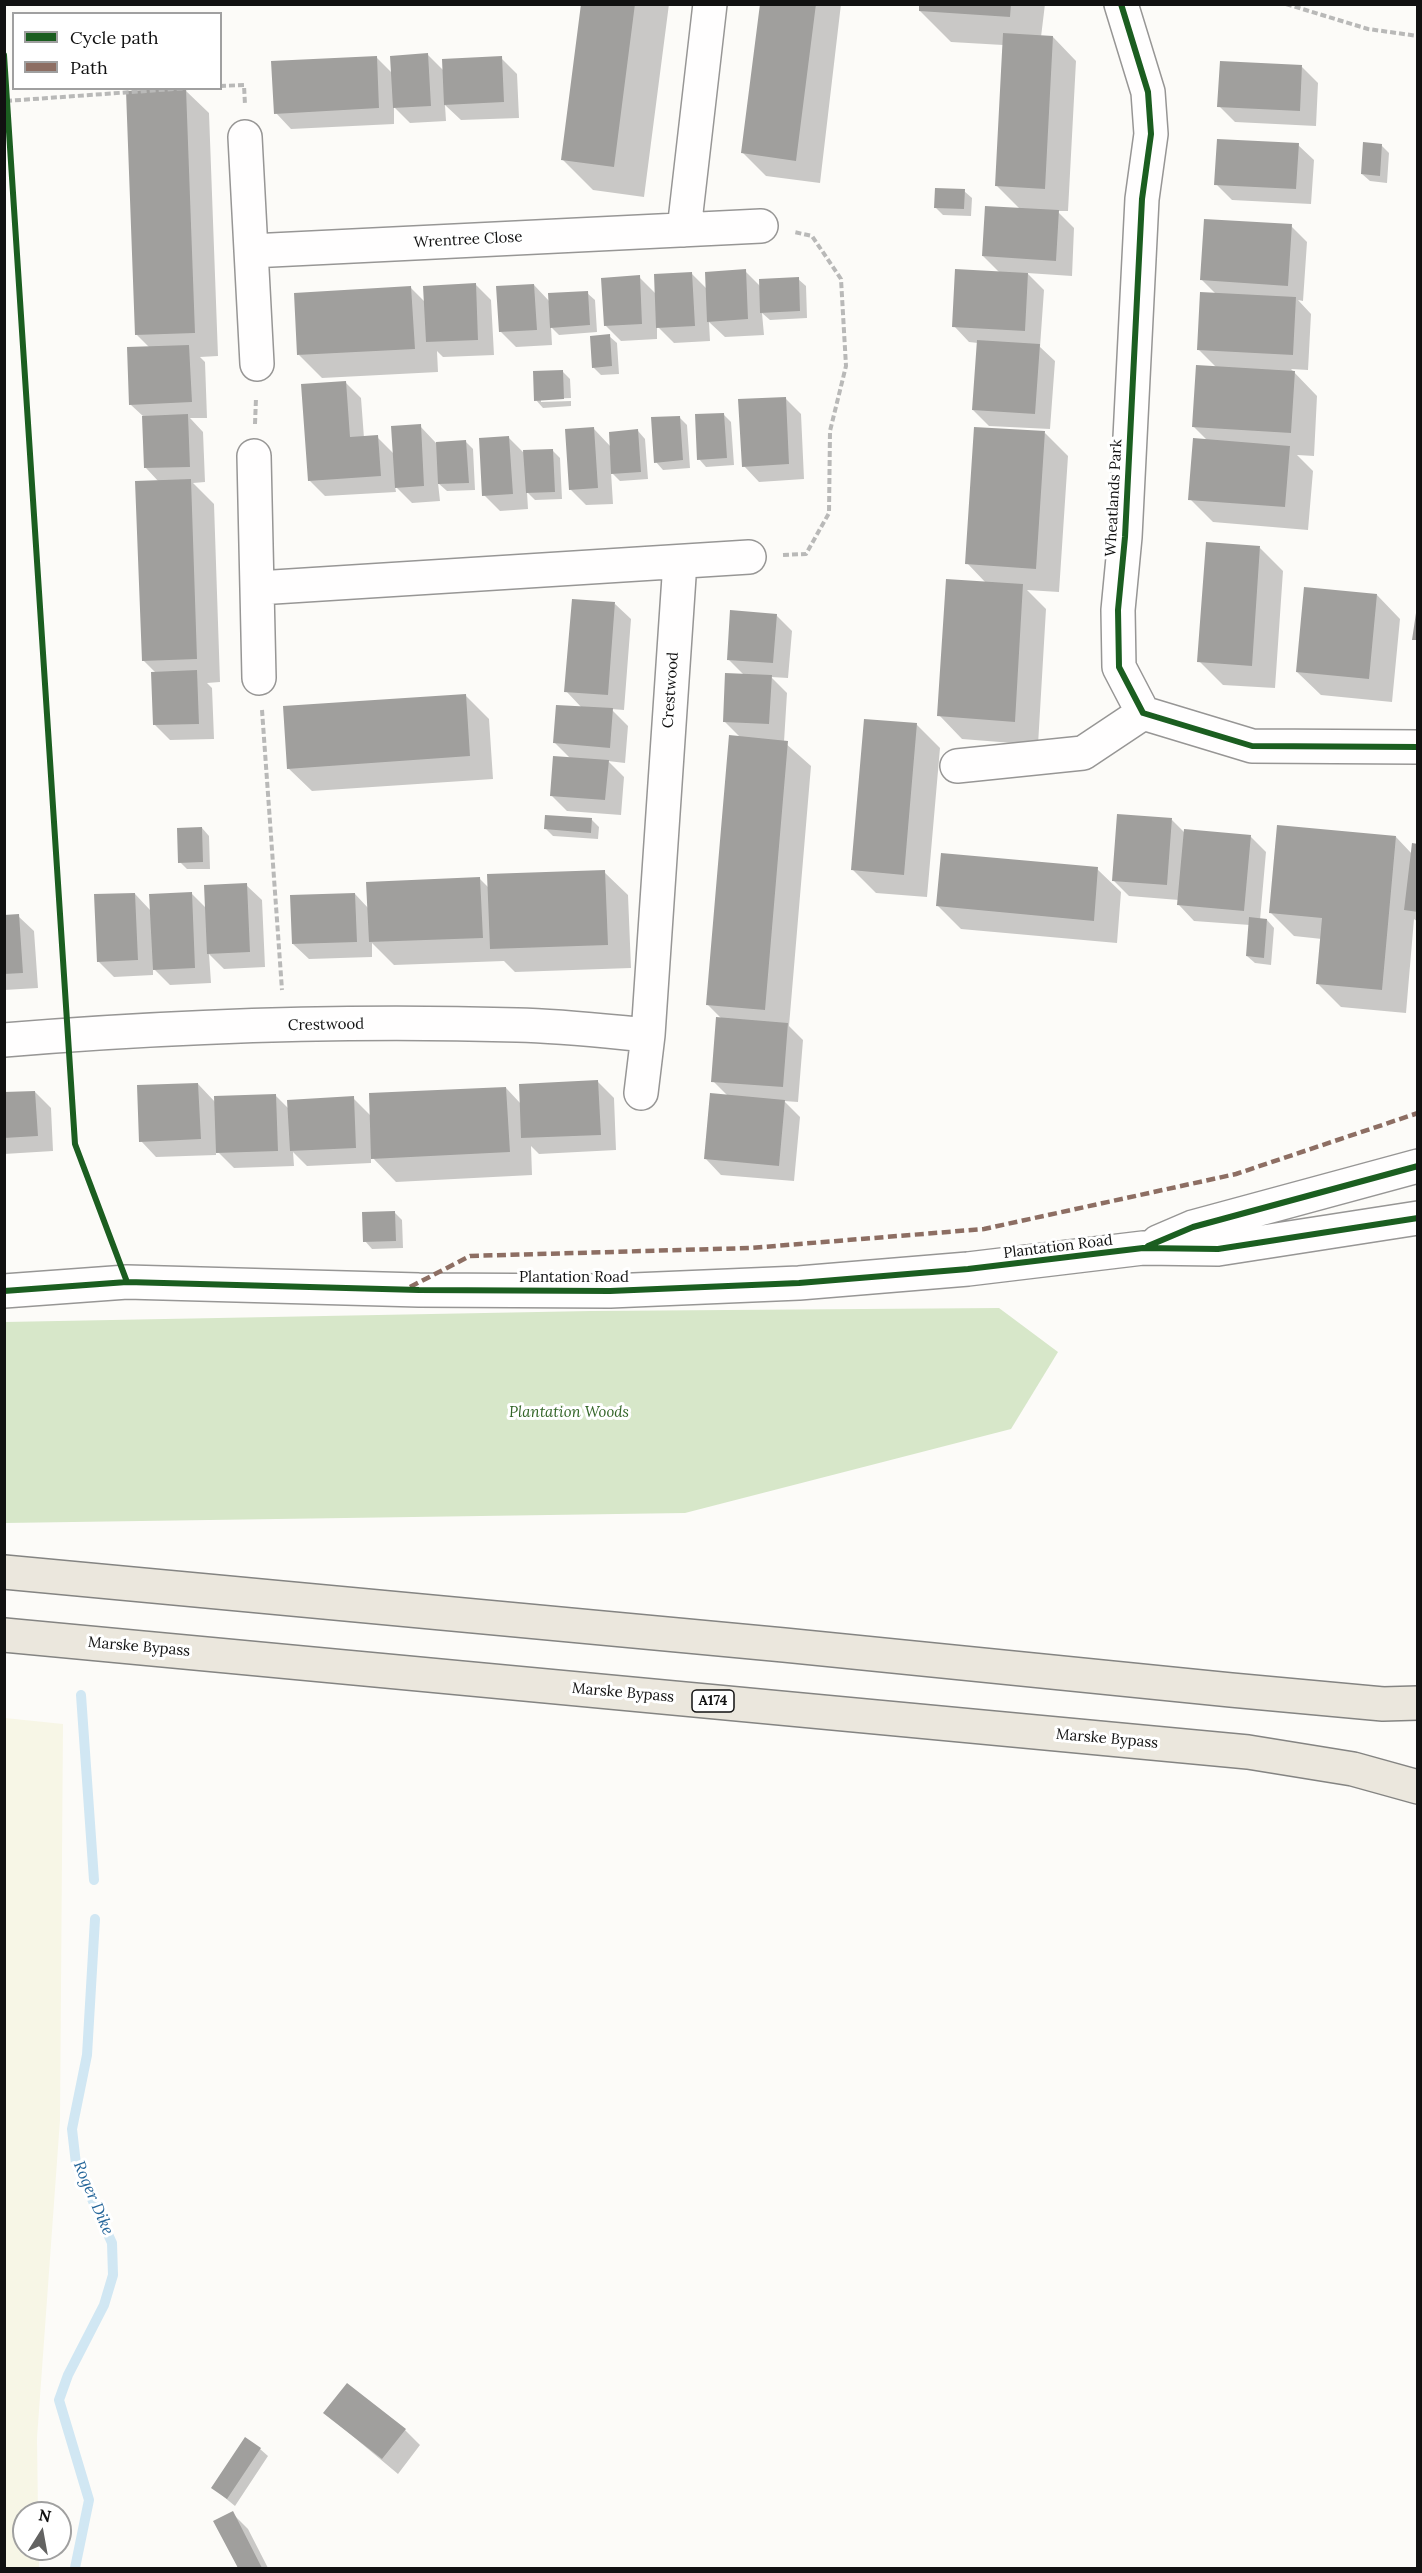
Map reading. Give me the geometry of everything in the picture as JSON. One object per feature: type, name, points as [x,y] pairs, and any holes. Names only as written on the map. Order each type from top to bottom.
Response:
[{"type":"main road","points":[[4,1572],[784,1645],[1231,1690],[1383,1704],[1418,1703]]},
{"type":"main road","name":"Marske Bypass","points":[[4,1635],[1248,1752],[1353,1769],[1418,1787]]},
{"type":"street","points":[[684,230],[710,4]]},
{"type":"street","name":"Wheatlands Park","points":[[1121,4],[1148,92],[1151,134],[1142,199],[1125,537],[1118,610],[1119,667],[1143,713]]},
{"type":"street","points":[[245,137],[257,364]]},
{"type":"street","name":"Wrentree Close","points":[[251,251],[761,226]]},
{"type":"street","points":[[254,456],[259,678]]},
{"type":"street","points":[[258,588],[750,557]]},
{"type":"street","name":"Crestwood","points":[[641,1094],[648,1035],[680,562]]},
{"type":"street","points":[[957,766],[1083,753],[1143,713],[1252,746],[1418,747]]},
{"type":"street","name":"Crestwood","points":[[4,1040],[285,1026],[519,1024],[648,1035]]},
{"type":"street","name":"Plantation Road","points":[[1143,1248],[1193,1227],[1418,1166]]},
{"type":"street","name":"Plantation Road","points":[[4,1291],[127,1282],[419,1290],[610,1291],[799,1283],[979,1268],[1143,1248],[1218,1248],[1418,1218]]},
{"type":"path","points":[[1286,4],[1368,29],[1418,36]]},
{"type":"path","points":[[6,90],[7,113]]},
{"type":"path","points":[[6,101],[160,90]]},
{"type":"path","points":[[750,557],[807,554],[830,513],[830,431],[846,366],[841,279],[812,236],[761,226]]},
{"type":"path","points":[[254,456],[257,364]]},
{"type":"path","points":[[259,678],[285,1026]]},
{"type":"green space","name":"Plantation Woods","points":[[999,1308],[1058,1352],[1011,1429],[685,1513],[5,1523],[5,1322],[591,1311]]},
{"type":"green space","points":[[5,1718],[63,1724],[60,2120],[37,2438],[38,2501],[12,2501],[12,2561],[39,2561],[39,2568],[4,2568]]},
{"type":"building","points":[[581,4],[635,4],[614,167],[561,160]]},
{"type":"building","points":[[760,4],[816,4],[796,161],[741,153]]},
{"type":"building","points":[[919,4],[1011,4],[1010,17],[919,11]]},
{"type":"building","points":[[1003,33],[1053,36],[1045,189],[995,186]]},
{"type":"building","points":[[428,53],[431,106],[393,108],[390,56]]},
{"type":"building","points":[[377,56],[379,108],[274,114],[271,61]]},
{"type":"building","points":[[502,56],[504,102],[444,105],[442,59]]},
{"type":"building","points":[[1220,61],[1302,65],[1300,111],[1217,107]]},
{"type":"building","points":[[186,90],[195,333],[135,335],[126,91]]},
{"type":"building","points":[[1217,139],[1299,143],[1296,189],[1214,185]]},
{"type":"building","points":[[1363,142],[1382,144],[1380,176],[1361,174]]},
{"type":"building","points":[[935,188],[965,189],[964,209],[934,208]]},
{"type":"building","points":[[985,206],[1059,210],[1056,261],[982,256]]},
{"type":"building","points":[[1204,219],[1292,224],[1288,286],[1200,280]]},
{"type":"building","points":[[746,269],[748,319],[707,322],[705,272]]},
{"type":"building","points":[[955,269],[1028,273],[1025,331],[952,327]]},
{"type":"building","points":[[692,272],[695,326],[656,328],[654,274]]},
{"type":"building","points":[[640,275],[642,324],[604,326],[601,278]]},
{"type":"building","points":[[799,277],[800,311],[760,313],[759,279]]},
{"type":"building","points":[[476,283],[478,340],[426,342],[423,286]]},
{"type":"building","points":[[534,284],[537,330],[499,332],[496,286]]},
{"type":"building","points":[[411,286],[415,349],[297,355],[294,293]]},
{"type":"building","points":[[588,291],[590,325],[550,328],[548,293]]},
{"type":"building","points":[[1200,292],[1296,297],[1293,355],[1197,350]]},
{"type":"building","points":[[610,334],[612,366],[592,368],[590,336]]},
{"type":"building","points":[[977,340],[1040,344],[1035,414],[972,410]]},
{"type":"building","points":[[189,345],[192,402],[129,405],[127,347]]},
{"type":"building","points":[[1196,365],[1295,371],[1291,433],[1192,427]]},
{"type":"building","points":[[563,370],[564,399],[534,401],[533,371]]},
{"type":"building","points":[[346,381],[350,437],[378,435],[381,476],[308,481],[301,384]]},
{"type":"building","points":[[786,397],[789,464],[742,467],[738,399]]},
{"type":"building","points":[[724,413],[727,458],[697,460],[695,414]]},
{"type":"building","points":[[188,414],[190,467],[144,468],[142,416]]},
{"type":"building","points":[[680,416],[683,460],[654,463],[651,417]]},
{"type":"building","points":[[421,424],[424,486],[395,488],[391,426]]},
{"type":"building","points":[[594,427],[598,488],[569,490],[565,429]]},
{"type":"building","points":[[974,427],[1045,431],[1036,569],[965,564]]},
{"type":"building","points":[[638,429],[641,472],[611,474],[609,432]]},
{"type":"building","points":[[509,436],[513,494],[482,496],[479,438]]},
{"type":"building","points":[[1193,438],[1290,446],[1285,507],[1188,500]]},
{"type":"building","points":[[466,440],[469,483],[438,484],[436,442]]},
{"type":"building","points":[[553,449],[555,492],[526,493],[523,450]]},
{"type":"building","points":[[191,479],[197,659],[142,661],[135,481]]},
{"type":"building","points":[[1206,542],[1260,546],[1252,666],[1197,662]]},
{"type":"building","points":[[946,579],[1023,584],[1015,722],[937,716]]},
{"type":"building","points":[[1304,587],[1377,594],[1369,679],[1296,672]]},
{"type":"building","points":[[572,599],[615,602],[608,695],[564,692]]},
{"type":"building","points":[[730,610],[777,614],[773,663],[727,660]]},
{"type":"building","points":[[1416,613],[1418,613],[1418,640],[1412,640]]},
{"type":"building","points":[[197,670],[199,724],[153,725],[151,672]]},
{"type":"building","points":[[725,673],[772,675],[769,724],[723,722]]},
{"type":"building","points":[[466,694],[470,756],[287,769],[283,706]]},
{"type":"building","points":[[556,705],[613,708],[610,748],[553,743]]},
{"type":"building","points":[[864,719],[917,723],[904,875],[851,870]]},
{"type":"building","points":[[729,735],[788,741],[765,1010],[706,1005]]},
{"type":"building","points":[[553,756],[609,760],[605,800],[550,796]]},
{"type":"building","points":[[1117,814],[1172,818],[1167,885],[1112,881]]},
{"type":"building","points":[[545,815],[592,818],[591,833],[544,829]]},
{"type":"building","points":[[1277,825],[1396,836],[1382,990],[1316,984],[1322,918],[1269,913]]},
{"type":"building","points":[[202,827],[203,862],[178,863],[177,828]]},
{"type":"building","points":[[1184,829],[1251,835],[1244,911],[1177,905]]},
{"type":"building","points":[[1412,843],[1418,844],[1418,912],[1404,910]]},
{"type":"building","points":[[941,853],[1098,867],[1094,921],[936,906]]},
{"type":"building","points":[[605,870],[608,945],[490,949],[487,874]]},
{"type":"building","points":[[480,877],[483,938],[369,942],[366,882]]},
{"type":"building","points":[[247,883],[250,952],[207,954],[204,885]]},
{"type":"building","points":[[192,892],[195,968],[153,970],[149,894]]},
{"type":"building","points":[[135,893],[138,960],[97,962],[94,894]]},
{"type":"building","points":[[355,893],[357,942],[292,944],[290,895]]},
{"type":"building","points":[[19,914],[23,973],[4,974],[4,915]]},
{"type":"building","points":[[1249,917],[1267,919],[1264,958],[1246,956]]},
{"type":"building","points":[[716,1017],[788,1023],[783,1087],[711,1082]]},
{"type":"building","points":[[598,1080],[601,1135],[521,1138],[519,1084]]},
{"type":"building","points":[[198,1083],[201,1139],[139,1142],[137,1085]]},
{"type":"building","points":[[506,1087],[510,1152],[371,1159],[369,1093]]},
{"type":"building","points":[[35,1091],[38,1136],[4,1138],[4,1092]]},
{"type":"building","points":[[710,1093],[785,1100],[779,1166],[704,1159]]},
{"type":"building","points":[[276,1094],[278,1151],[216,1153],[214,1096]]},
{"type":"building","points":[[354,1096],[356,1148],[290,1151],[287,1100]]},
{"type":"building","points":[[395,1211],[396,1241],[363,1242],[362,1212]]},
{"type":"building","points":[[347,2383],[406,2429],[382,2459],[323,2413]]},
{"type":"building","points":[[245,2437],[261,2448],[227,2499],[211,2488]]},
{"type":"building","points":[[233,2511],[262,2568],[238,2568],[213,2521]]},
{"type":"waterway","name":"Roger Dike","points":[[81,1695],[94,1880]]},
{"type":"waterway","name":"Roger Dike","points":[[75,2568],[89,2500],[59,2400],[68,2375],[104,2305],[113,2275],[112,2243],[76,2164],[72,2129],[87,2055],[95,1919]]},
{"type":"marked path","points":[[410,1287],[470,1256],[750,1248],[984,1229],[1236,1174],[1418,1113]]},
{"type":"cycle path","points":[[1121,4],[1148,92],[1151,134],[1142,199],[1125,537],[1118,610],[1119,667],[1143,713],[1252,746],[1418,747]]},
{"type":"cycle path","points":[[4,55],[75,1144],[127,1282]]},
{"type":"cycle path","points":[[1148,1246],[1193,1227],[1418,1166]]},
{"type":"cycle path","points":[[4,1291],[127,1282],[419,1290],[610,1291],[799,1283],[968,1269],[1143,1248],[1218,1249],[1418,1218]]}]
